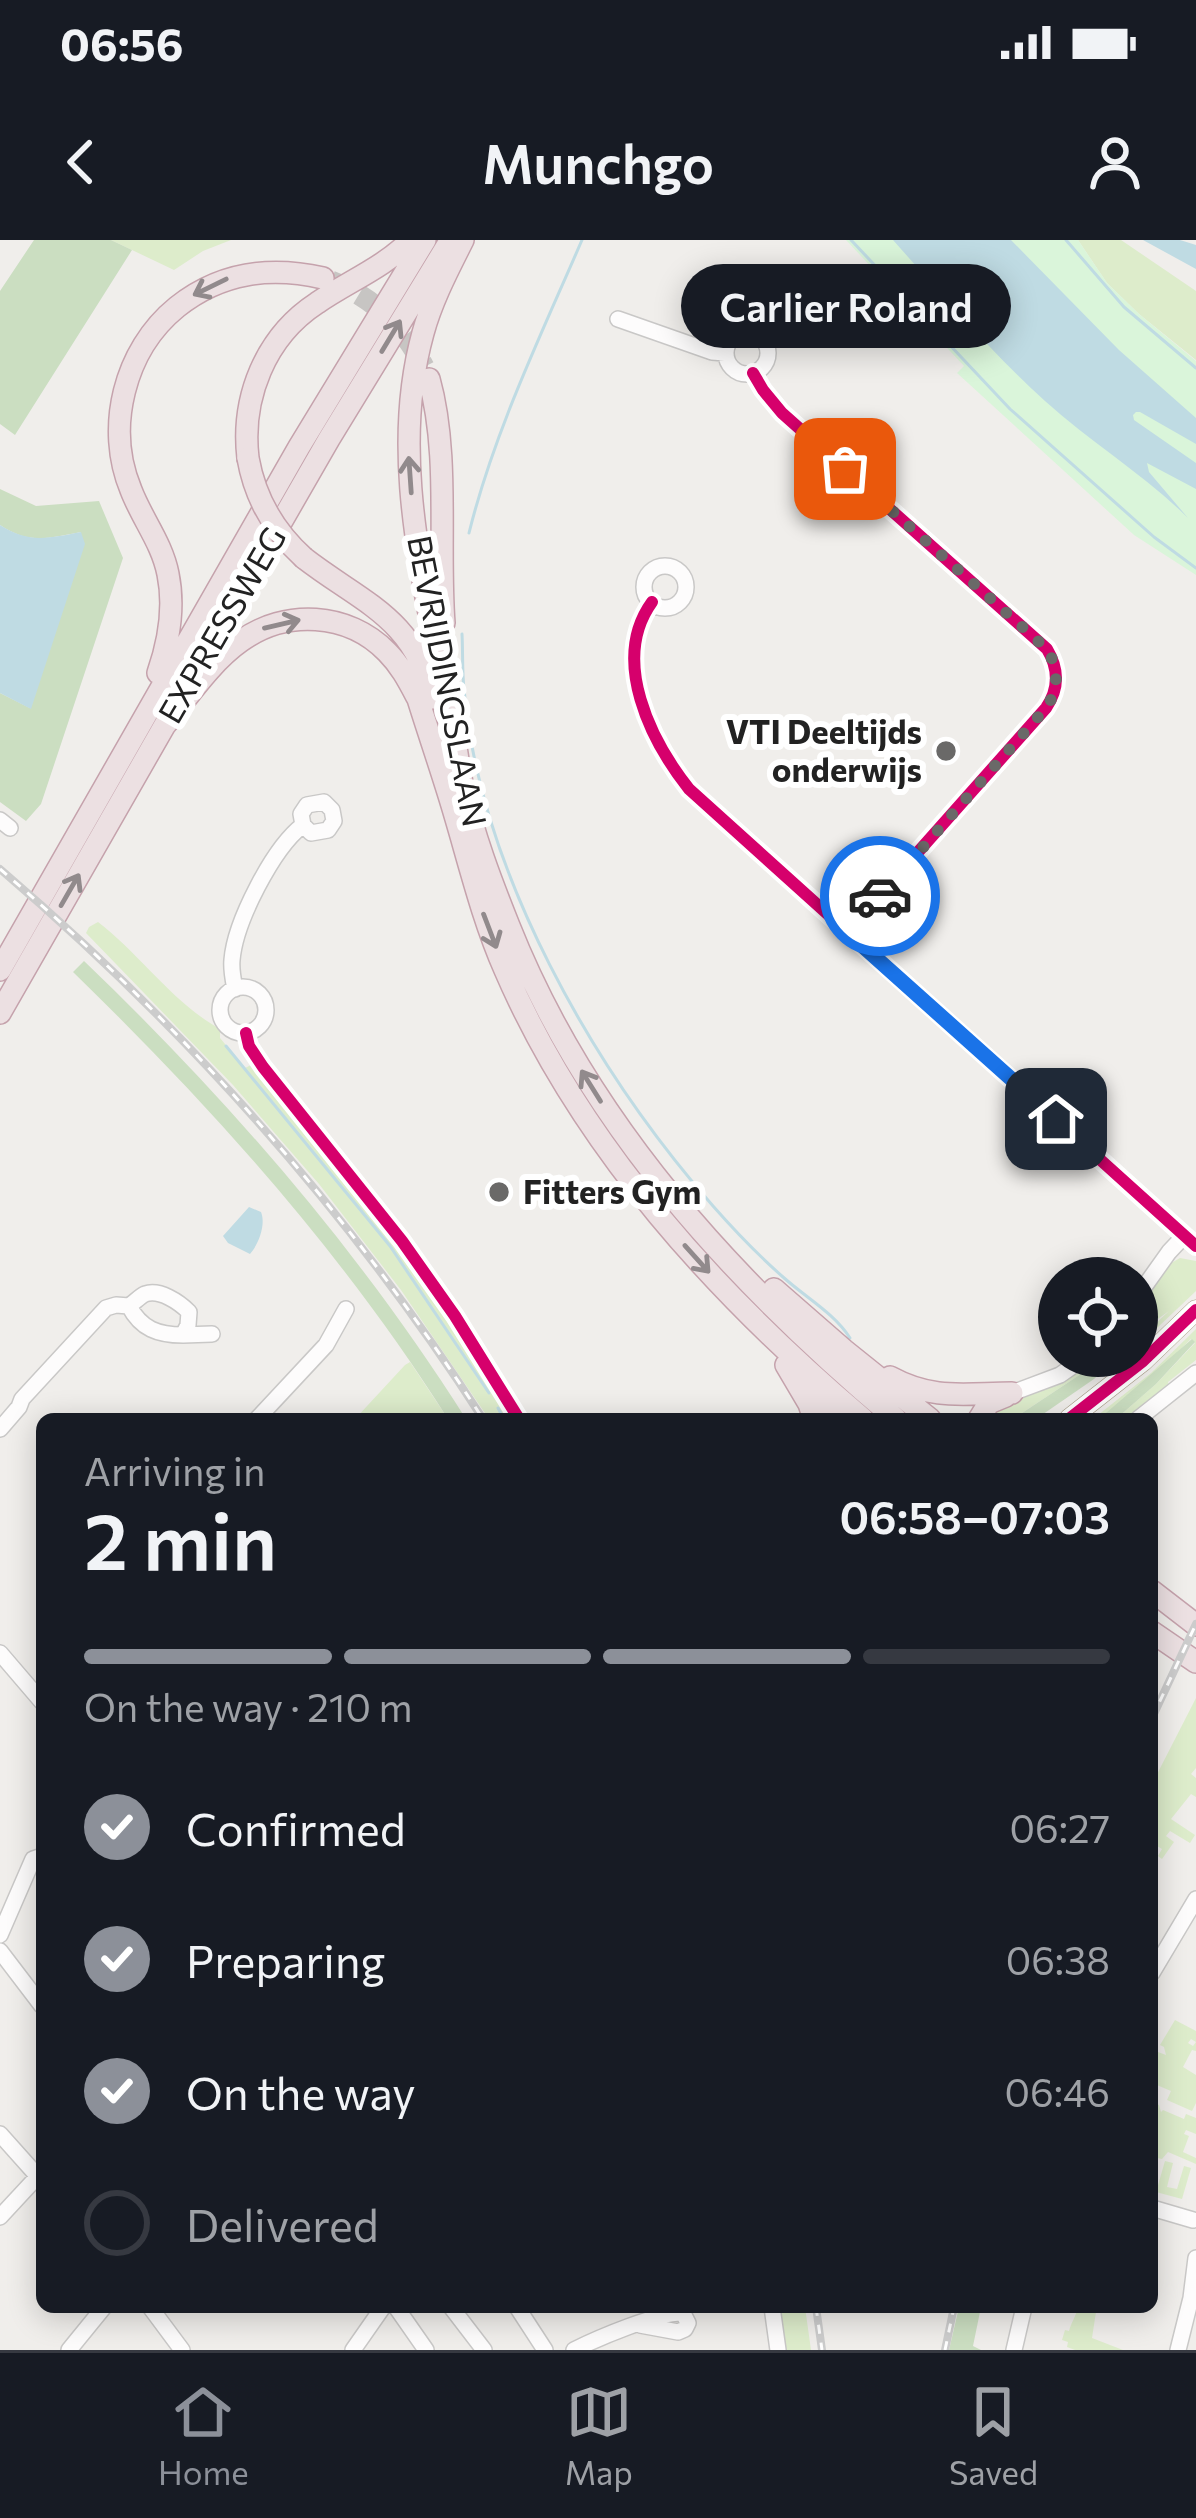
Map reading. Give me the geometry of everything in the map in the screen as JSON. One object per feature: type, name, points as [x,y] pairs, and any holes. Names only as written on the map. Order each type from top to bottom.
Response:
[{"type":"highway","points":[[411,240],[382,266],[304,312],[278,340],[254,388],[247,419],[248,458],[256,488],[286,540],[376,606],[406,637],[431,691],[446,786]]},
{"type":"highway","name":"EXPRESSWEG","points":[[0,970],[299,447],[425,240]]},
{"type":"highway","name":"EXPRESSWEG","points":[[0,1013],[329,439],[451,240]]},
{"type":"highway","name":"BEVRIJDINGSLAAN","points":[[464,240],[424,331],[413,382],[408,446],[412,503],[461,782],[510,929],[582,1071],[659,1181],[768,1302],[889,1413]]},
{"type":"highway","points":[[137,728],[142,703],[166,650],[171,598],[160,547],[123,471],[120,414],[135,361],[167,315],[211,285],[266,271],[323,278]]},
{"type":"highway","points":[[429,379],[437,418],[442,604],[455,732]]},
{"type":"highway","points":[[165,724],[242,640],[275,623],[327,620],[361,631],[404,672],[418,699],[446,786]]},
{"type":"highway","name":"BEVRIJDINGSLAAN","points":[[446,786],[504,968],[571,1095],[664,1222],[730,1295],[856,1413]]},
{"type":"highway","points":[[659,1181],[686,1199],[745,1262],[826,1334],[923,1413]]},
{"type":"highway","points":[[730,1295],[743,1320],[832,1413]]},
{"type":"highway","points":[[826,1334],[910,1386],[968,1396],[1012,1393]]},
{"type":"highway","points":[[786,1365],[812,1413]]},
{"type":"highway","points":[[983,1413],[989,1403],[1012,1393]]},
{"type":"highway","points":[[1158,1598],[1196,1625]]},
{"type":"highway","points":[[1158,1599],[1196,1635]]},
{"type":"highway","points":[[1158,1637],[1196,1666]]},
{"type":"highway","points":[[1158,1645],[1196,1666]]},
{"type":"main road","points":[[1078,1413],[1143,1361],[1196,1310]]},
{"type":"street","points":[[618,319],[712,352],[725,352]]},
{"type":"street","points":[[740,332],[755,333],[768,351],[764,365],[753,373],[728,364],[729,340],[740,332]]},
{"type":"street","points":[[753,373],[782,413],[1047,649],[1056,670],[1055,690],[1046,708],[847,932]]},
{"type":"street","points":[[652,602],[637,632],[636,670],[662,752],[689,789],[1191,1240],[1169,1252],[1158,1268]]},
{"type":"street","points":[[235,988],[232,962],[238,934],[270,867],[303,825]]},
{"type":"street","points":[[235,988],[254,990],[265,1005],[262,1023],[246,1033],[228,1028],[220,1015],[223,999],[235,988]]},
{"type":"street","points":[[246,1033],[263,1067],[369,1197],[455,1316],[515,1413]]},
{"type":"street","points":[[0,1429],[106,1308],[129,1306],[146,1294],[178,1302],[188,1312],[183,1335]]},
{"type":"street","points":[[129,1306],[144,1327],[161,1334],[212,1334]]},
{"type":"street","points":[[263,1413],[326,1345],[346,1310]]},
{"type":"street","points":[[1146,1413],[1196,1373]]},
{"type":"street","points":[[1012,1393],[1055,1377]]},
{"type":"street","points":[[0,1653],[36,1695]]},
{"type":"street","points":[[0,1935],[36,1858]]},
{"type":"street","points":[[1158,1963],[1196,1899]]},
{"type":"street","points":[[0,1952],[36,1998]]},
{"type":"street","points":[[0,2134],[36,2174]]},
{"type":"street","points":[[0,2217],[36,2183]]},
{"type":"street","points":[[1158,2210],[1195,2224]]},
{"type":"street","points":[[1178,2350],[1194,2293],[1196,2258]]},
{"type":"street","points":[[70,2350],[99,2313]]},
{"type":"street","points":[[154,2313],[182,2350]]},
{"type":"street","points":[[361,2346],[380,2313]]},
{"type":"street","points":[[399,2313],[426,2350]]},
{"type":"street","points":[[456,2313],[484,2350]]},
{"type":"street","points":[[521,2313],[544,2350]]},
{"type":"street","points":[[773,2313],[778,2350]]},
{"type":"street","points":[[1014,2350],[1023,2313]]},
{"type":"street","points":[[574,2350],[640,2325]]},
{"type":"green space","points":[[34,240],[111,240],[132,250],[15,435],[0,424],[0,291]]},
{"type":"green space","points":[[111,240],[231,240],[174,270]]},
{"type":"green space","points":[[846,240],[1078,240],[1107,283],[1196,361],[1196,575],[1134,535],[957,373],[964,366]]},
{"type":"green space","points":[[1078,240],[1121,240],[1196,291],[1196,360],[1107,283]]},
{"type":"green space","points":[[0,489],[36,506],[99,501],[123,558],[41,804],[26,821],[0,802],[0,693],[30,708],[81,532],[39,538],[11,531],[0,525]]},
{"type":"green space","points":[[98,922],[187,1006],[220,1029],[220,1038],[245,1068],[251,1065],[388,1235],[506,1413],[485,1413],[401,1290],[319,1184],[233,1085],[86,933]]},
{"type":"green space","points":[[84,961],[240,1122],[336,1236],[462,1413],[444,1413],[365,1298],[274,1184],[73,972]]},
{"type":"green space","points":[[1180,1258],[1196,1261],[1196,1291],[1158,1327],[1169,1311],[1158,1319],[1158,1278]]},
{"type":"green space","points":[[1196,1329],[1196,1360],[1136,1413],[1123,1413],[1195,1343],[1191,1339],[1158,1371]]},
{"type":"green space","points":[[1192,1339],[1195,1342],[1156,1384],[1123,1413],[1106,1413],[1148,1377],[1158,1377],[1158,1368]]},
{"type":"green space","points":[[410,1362],[444,1413],[361,1413]]},
{"type":"green space","points":[[1076,1377],[1022,1413],[990,1413],[1000,1403]]},
{"type":"green space","points":[[1076,1377],[1096,1377],[1094,1379],[1045,1413],[1022,1413]]},
{"type":"green space","points":[[1146,1377],[1152,1377],[1130,1397],[1101,1413]]},
{"type":"green space","points":[[1196,1698],[1196,1768],[1191,1774],[1196,1778],[1196,1797],[1191,1794],[1171,1819],[1195,1835],[1190,1843],[1170,1831],[1166,1836],[1174,1842],[1162,1859],[1158,1856],[1162,1849],[1158,1847],[1158,1772]]},
{"type":"green space","points":[[1175,2020],[1196,2031],[1196,2042],[1196,2051],[1192,2050],[1183,2067],[1196,2075],[1192,2111],[1167,2100],[1171,2091],[1158,2086],[1158,2052],[1166,2055],[1160,2045]]},
{"type":"green space","points":[[1158,2104],[1161,2112],[1196,2118],[1196,2134],[1186,2130],[1189,2136],[1183,2152],[1196,2158],[1196,2164],[1168,2152],[1158,2158]]},
{"type":"green space","points":[[1165,2161],[1173,2163],[1167,2187],[1177,2189],[1184,2166],[1191,2168],[1182,2199],[1158,2193]]},
{"type":"green space","points":[[781,2313],[806,2313],[811,2350],[786,2350]]},
{"type":"green space","points":[[958,2313],[980,2313],[973,2346],[981,2350],[949,2350]]},
{"type":"green space","points":[[1076,2313],[1096,2313],[1092,2338],[1123,2350],[1075,2350],[1062,2340],[1065,2330],[1069,2331]]},
{"type":"water","points":[[893,240],[1011,240],[1119,350],[1196,418],[1196,444],[1140,412],[1133,415],[1196,463],[1196,489],[1147,463],[1149,472],[1188,518],[1025,382]]},
{"type":"water","points":[[1143,240],[1196,245],[1196,269]]},
{"type":"water","points":[[0,525],[30,537],[81,532],[85,544],[31,709],[0,693]]},
{"type":"water","points":[[249,1207],[261,1212],[263,1222],[250,1254],[223,1236]]},
{"type":"waterway","points":[[469,533],[505,421],[582,240]]},
{"type":"waterway","points":[[851,240],[1010,409],[1154,537],[1196,568]]},
{"type":"waterway","points":[[1066,240],[1124,307],[1196,368]]},
{"type":"waterway","points":[[462,634],[474,758],[493,828],[518,897],[586,1031],[626,1094],[713,1206],[850,1338]]},
{"type":"waterway","points":[[226,1046],[390,1246],[489,1393]]},
{"type":"waterway","points":[[498,1408],[501,1413]]},
{"type":"tunnel","points":[[331,281],[386,315],[424,367]]},
{"type":"railway","points":[[0,869],[136,993],[261,1126],[377,1268],[479,1413]]},
{"type":"railway","points":[[1158,1705],[1196,1624]]},
{"type":"railway","points":[[817,2313],[822,2350]]},
{"type":"railway","points":[[945,2350],[953,2313]]},
{"type":"cycle path","points":[[753,373],[782,413],[1047,649],[1054,664],[1055,686],[1046,708],[847,932]]},
{"type":"cycle path","points":[[652,602],[640,625],[635,674],[661,748],[689,789],[1196,1246]]},
{"type":"cycle path","points":[[246,1033],[263,1067],[402,1241],[515,1413]]},
{"type":"cycle path","points":[[1077,1413],[1143,1361],[1196,1310]]},
{"type":"way so far","points":[[845,469],[1047,649],[1057,681],[1051,702],[880,896]]},
{"type":"place","name":"Carlier Roland","points":[[845,469]]},
{"type":"place","name":"VTI Deeltijds onderwijs","points":[[946,751]]},
{"type":"place","name":"Fitters Gym","points":[[499,1192]]},
{"type":"route","points":[[880,896],[847,932],[1056,1119]]}]
